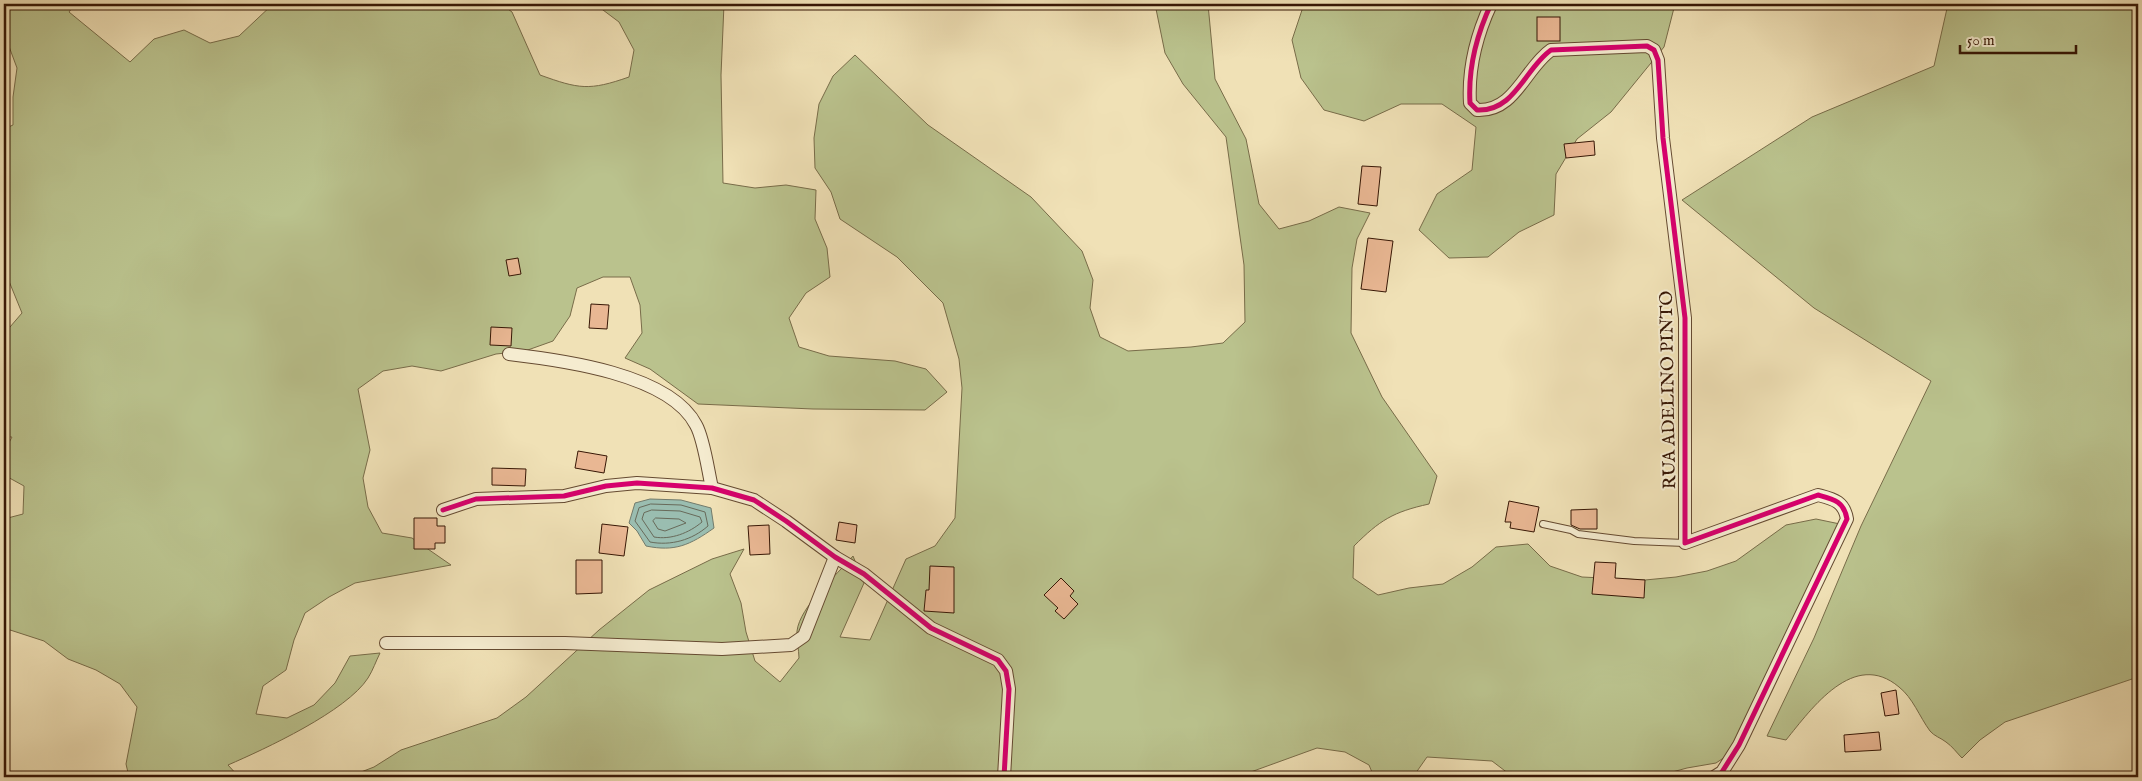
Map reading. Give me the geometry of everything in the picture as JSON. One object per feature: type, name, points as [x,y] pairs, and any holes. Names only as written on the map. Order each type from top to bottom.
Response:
[{"type":"street","name":"RUA ADELINO PINTO","points":[[1491,4],[1478,37],[1469,82],[1470,103],[1477,110],[1488,110],[1500,106],[1524,82],[1542,56],[1552,50],[1647,46],[1654,50],[1658,60],[1663,138],[1686,318],[1685,543]]},
{"type":"street","points":[[509,354],[568,361],[652,387],[677,401],[697,425],[712,488]]},
{"type":"street","points":[[443,510],[476,500],[494,497],[564,496],[606,486],[637,484],[712,488],[754,500],[835,557],[864,574],[930,628],[998,660],[1006,671],[1009,689],[1004,777]]},
{"type":"street","points":[[1685,543],[1818,495],[1836,499],[1845,509],[1847,519],[1739,745],[1722,772],[1714,777]]},
{"type":"street","points":[[386,643],[565,643],[722,649],[792,645],[804,636],[835,557]]},
{"type":"lane","points":[[1543,524],[1571,530],[1578,534],[1634,542],[1685,543]]},
{"type":"green space","points":[[4,4],[75,4],[69,12],[130,62],[154,39],[184,30],[210,43],[239,36],[273,4],[501,4],[512,12],[540,75],[565,83],[594,86],[604,85],[629,77],[634,50],[619,22],[595,4],[724,4],[721,75],[723,183],[755,188],[786,185],[816,190],[815,219],[827,248],[830,277],[806,293],[789,318],[799,347],[829,356],[895,361],[926,369],[947,392],[925,410],[813,409],[698,404],[650,369],[625,358],[642,333],[640,305],[630,277],[603,277],[577,288],[570,316],[553,341],[525,351],[496,354],[441,371],[412,366],[383,371],[358,389],[370,450],[363,478],[368,507],[382,533],[412,538],[451,565],[355,583],[305,613],[294,640],[286,670],[263,686],[256,714],[287,718],[314,705],[335,683],[350,656],[380,653],[368,678],[357,691],[342,703],[304,728],[228,765],[239,777],[129,777],[126,764],[137,707],[120,684],[96,670],[68,659],[44,641],[4,628],[4,519],[23,514],[24,486],[4,475],[4,452],[12,437],[4,437],[4,334],[22,313],[4,269],[4,129],[13,125],[13,97],[17,68],[4,33]]},
{"type":"green space","points":[[1155,4],[1208,4],[1215,79],[1246,139],[1259,204],[1279,229],[1309,221],[1339,207],[1370,213],[1357,239],[1352,268],[1351,333],[1382,397],[1437,476],[1429,504],[1406,510],[1388,518],[1354,546],[1353,578],[1378,595],[1409,588],[1443,584],[1472,567],[1496,547],[1528,544],[1550,566],[1582,577],[1645,580],[1676,577],[1707,571],[1736,561],[1786,525],[1816,519],[1840,524],[1728,755],[1716,763],[1687,768],[1654,777],[1513,777],[1492,761],[1427,757],[1413,777],[1374,777],[1369,765],[1345,752],[1317,748],[1237,777],[348,777],[374,767],[401,750],[497,718],[526,697],[599,630],[649,590],[712,559],[744,549],[730,574],[741,603],[746,632],[755,661],[780,682],[799,658],[797,631],[805,611],[820,591],[853,556],[864,583],[840,637],[870,640],[906,559],[935,546],[955,518],[962,388],[959,359],[943,303],[897,257],[840,219],[831,192],[815,168],[814,138],[819,104],[833,76],[855,55],[928,125],[1031,197],[1082,251],[1093,280],[1090,308],[1100,337],[1128,351],[1191,347],[1223,343],[1245,322],[1244,265],[1226,137],[1183,84],[1165,53]]},
{"type":"green space","points":[[1304,4],[1675,4],[1664,47],[1611,112],[1577,139],[1556,174],[1554,215],[1519,232],[1488,257],[1449,258],[1419,230],[1437,194],[1472,170],[1476,127],[1442,104],[1401,104],[1364,121],[1324,110],[1301,78],[1292,40]]},
{"type":"green space","points":[[1948,4],[2138,4],[2138,677],[2005,722],[1980,740],[1962,758],[1948,744],[1930,731],[1904,691],[1882,677],[1866,675],[1850,679],[1835,687],[1808,713],[1786,740],[1767,736],[1814,638],[1861,526],[1931,381],[1814,308],[1682,200],[1812,117],[1934,66]]},
{"type":"water","points":[[650,499],[681,500],[711,508],[714,528],[682,546],[656,548],[646,546],[637,531],[629,523],[635,503]]},
{"type":"building","points":[[1537,17],[1560,17],[1560,41],[1537,41]]},
{"type":"building","points":[[1594,141],[1595,155],[1566,158],[1564,144]]},
{"type":"building","points":[[1362,166],[1381,167],[1377,206],[1358,204]]},
{"type":"building","points":[[1368,238],[1393,241],[1386,292],[1361,289]]},
{"type":"building","points":[[518,258],[521,274],[509,276],[506,260]]},
{"type":"building","points":[[591,304],[609,305],[607,329],[589,328]]},
{"type":"building","points":[[491,327],[512,328],[511,346],[490,345]]},
{"type":"building","points":[[578,451],[607,456],[604,473],[575,468]]},
{"type":"building","points":[[492,468],[526,469],[525,486],[492,485]]},
{"type":"building","points":[[1509,501],[1539,507],[1534,532],[1510,528],[1511,522],[1505,522]]},
{"type":"building","points":[[1597,509],[1597,529],[1580,529],[1571,525],[1571,510]]},
{"type":"building","points":[[414,518],[437,518],[437,526],[445,526],[445,543],[435,543],[435,549],[414,549]]},
{"type":"building","points":[[839,522],[857,525],[855,543],[836,540]]},
{"type":"building","points":[[602,524],[628,527],[624,556],[599,553]]},
{"type":"building","points":[[769,525],[770,554],[750,555],[748,526]]},
{"type":"building","points":[[576,560],[602,560],[602,593],[576,594]]},
{"type":"building","points":[[1595,562],[1616,563],[1615,578],[1645,580],[1644,598],[1592,594]]},
{"type":"building","points":[[930,566],[954,567],[954,613],[924,611],[926,590],[929,590]]},
{"type":"building","points":[[1061,578],[1074,591],[1070,596],[1078,604],[1064,619],[1055,611],[1058,608],[1044,595]]},
{"type":"building","points":[[1896,690],[1899,714],[1885,716],[1881,693]]},
{"type":"building","points":[[1879,732],[1881,750],[1845,752],[1844,735]]},
{"type":"cycle path","points":[[1491,4],[1474,52],[1470,77],[1470,103],[1477,110],[1490,109],[1510,97],[1534,67],[1551,50],[1647,46],[1654,50],[1658,60],[1663,138],[1685,318],[1685,543],[1818,495],[1837,502],[1846,513],[1847,519],[1739,745],[1722,772],[1714,777]]},
{"type":"cycle path","points":[[443,510],[476,499],[564,496],[606,486],[637,483],[712,488],[754,500],[835,557],[864,574],[931,628],[998,660],[1006,671],[1009,689],[1004,777]]}]
